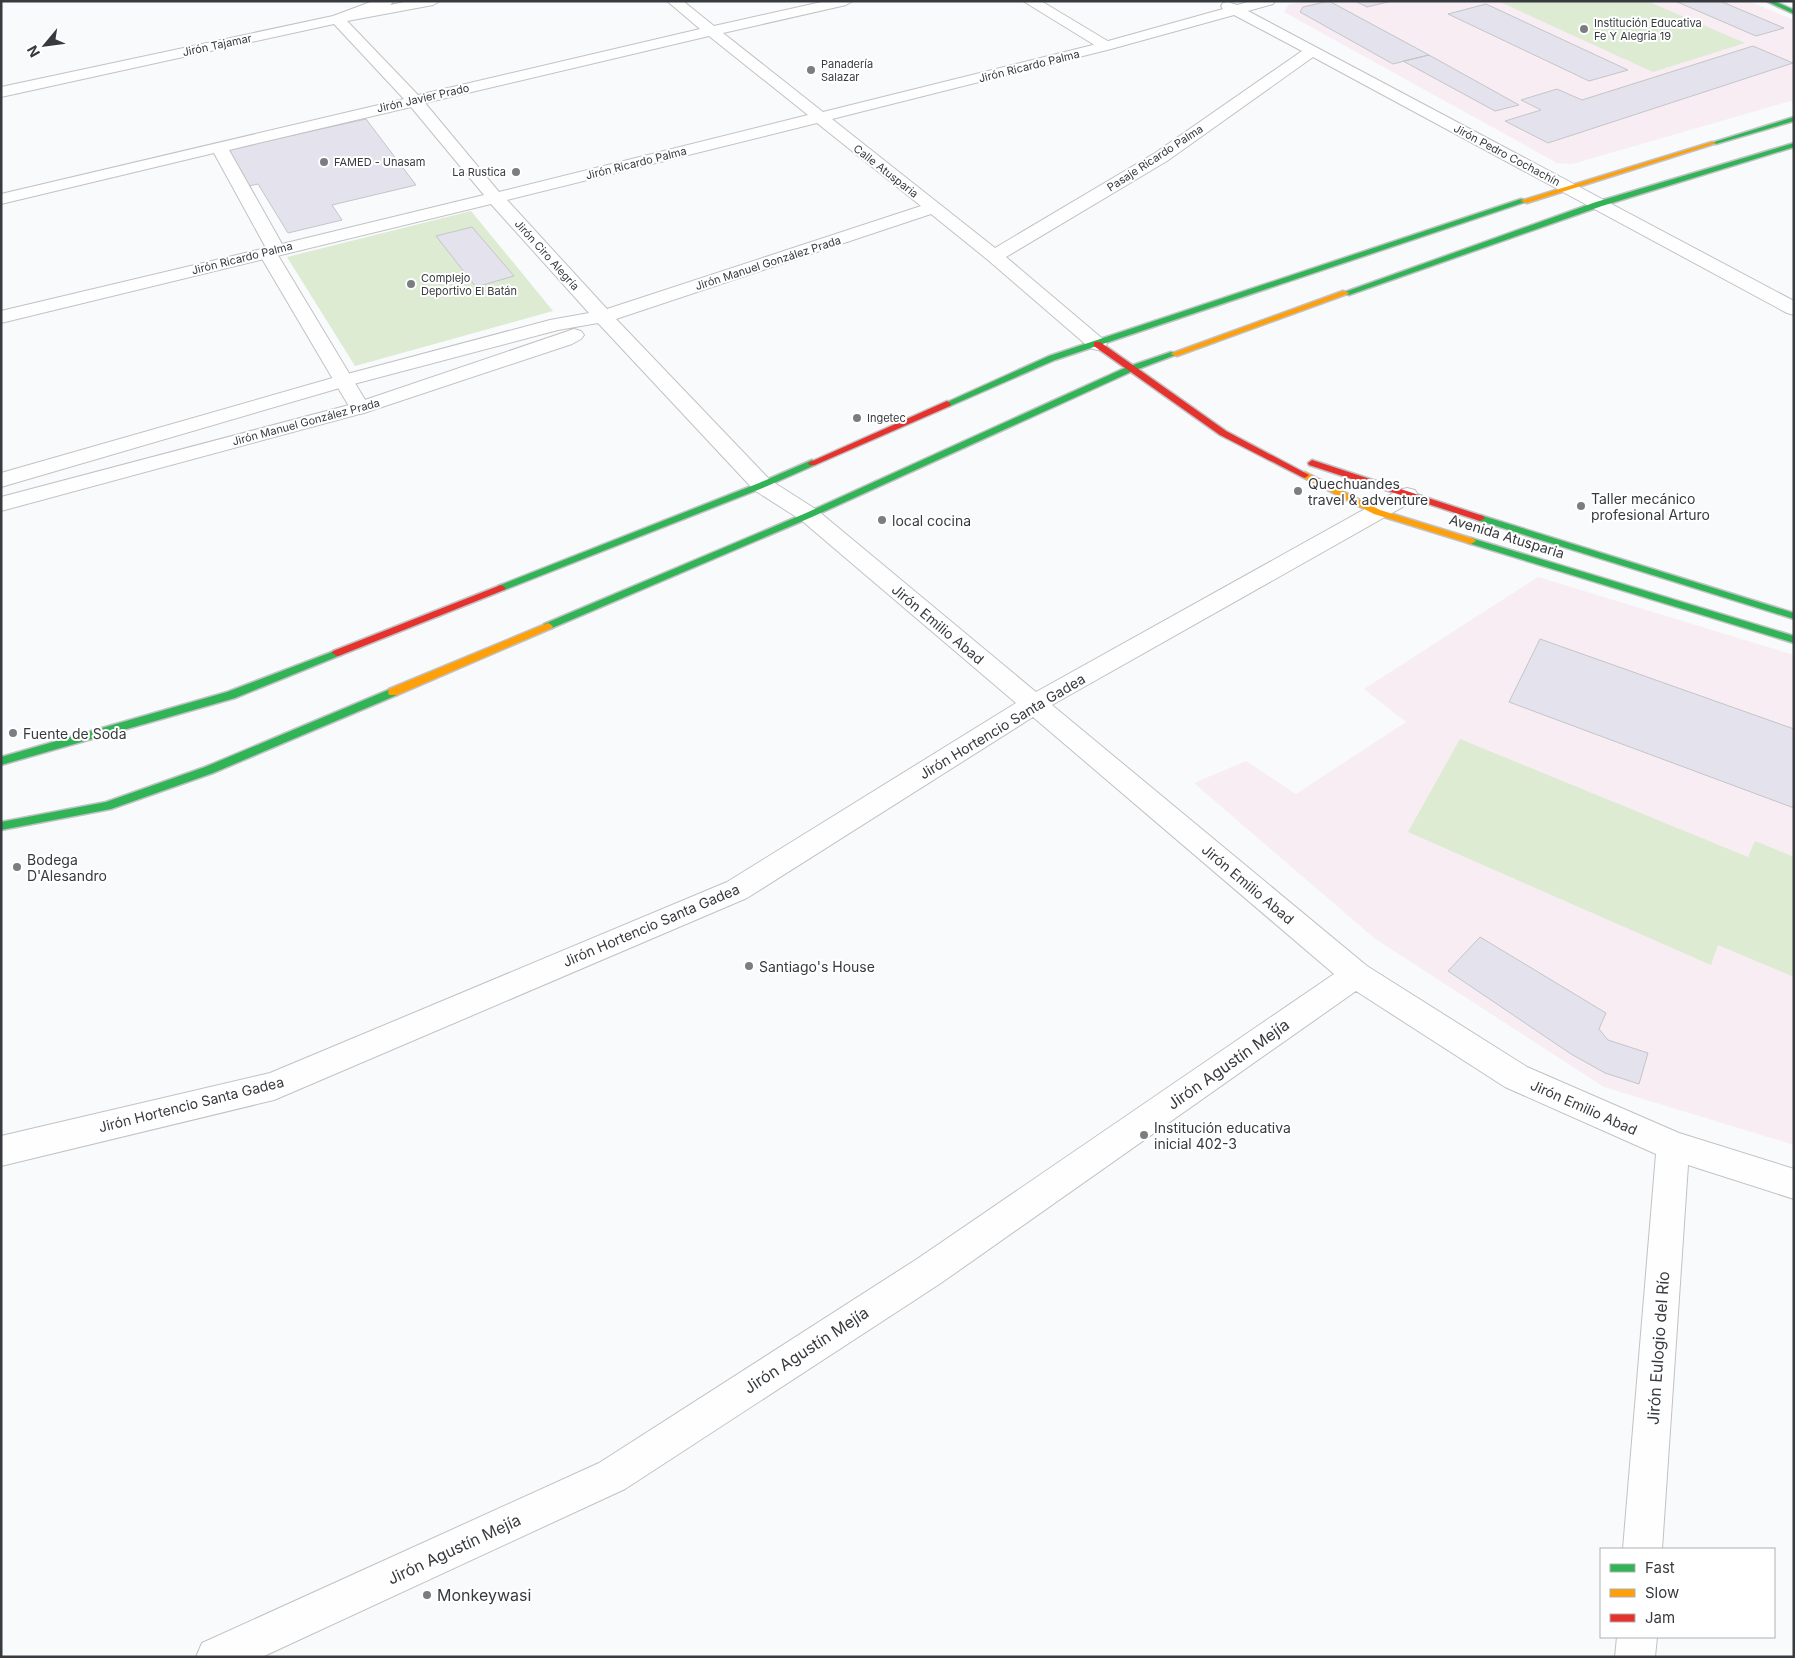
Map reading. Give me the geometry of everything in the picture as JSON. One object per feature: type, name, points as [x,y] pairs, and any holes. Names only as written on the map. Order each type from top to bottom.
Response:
[{"type":"main road","points":[[1769,1],[1794,12]]},
{"type":"main road","points":[[1,761],[232,695],[762,485],[1052,358],[1566,187],[1794,119]]},
{"type":"main road","points":[[1,826],[107,806],[209,770],[809,515],[1130,369],[1599,204],[1794,145]]},
{"type":"main road","name":"Avenida Atusparia","points":[[1097,344],[1223,433],[1377,512],[1794,640]]},
{"type":"main road","name":"Avenida Atusparia","points":[[1223,433],[1406,495],[1794,616]]},
{"type":"street","points":[[338,19],[387,1]]},
{"type":"street","name":"Jirón Tajamar","points":[[1,92],[338,19],[433,1]]},
{"type":"street","name":"Calle Atusparia","points":[[674,1],[818,118],[994,256],[1097,344]]},
{"type":"street","name":"Jirón Javier Prado","points":[[1,198],[414,100],[846,1]]},
{"type":"street","points":[[1030,1],[1106,46]]},
{"type":"street","name":"Jirón Pedro Cochachín","points":[[1220,1],[1794,309]]},
{"type":"street","name":"Jirón Ricardo Palma","points":[[1,317],[818,118],[1106,46],[1268,1]]},
{"type":"street","name":"Jirón Ciro Alegría","points":[[338,19],[414,100],[495,198],[603,317],[762,485]]},
{"type":"street","name":"Pasaje Ricardo Palma","points":[[994,256],[1161,157],[1312,50]]},
{"type":"street","points":[[219,147],[272,250],[360,408]]},
{"type":"street","name":"Jirón Manuel González Prada","points":[[1,480],[343,380],[557,324],[603,317],[934,208]]},
{"type":"street","name":"Jirón Manuel González Prada","points":[[1,504],[360,408],[565,340],[603,317]]},
{"type":"street","name":"Jirón Emilio Abad","points":[[762,485],[809,515],[1356,975],[1516,1077],[1672,1146],[1794,1184]]},
{"type":"street","name":"Jirón Hortencio Santa Gadea","points":[[1,1151],[274,1086],[736,890],[1033,704],[1406,495]]},
{"type":"street","name":"Jirón Agustín Mejía","points":[[216,1657],[612,1476],[929,1271],[1356,975]]},
{"type":"street","name":"Jirón Eulogio del Río","points":[[1643,1548],[1672,1146]]},
{"type":"street","points":[[1635,1657],[1637,1638]]},
{"type":"shaded area","points":[[1304,1],[1748,1],[1794,20],[1794,100],[1572,164],[1557,163],[1284,12],[1288,5]]},
{"type":"shaded area","points":[[1538,577],[1794,655],[1794,1145],[1604,1087],[1374,938],[1194,783],[1246,761],[1296,794],[1406,722],[1364,689]]},
{"type":"green space","points":[[1498,1],[1647,1],[1745,43],[1653,72]]},
{"type":"green space","points":[[471,211],[553,311],[355,366],[287,257]]},
{"type":"green space","points":[[1460,739],[1748,857],[1755,841],[1794,857],[1794,977],[1718,945],[1711,965],[1408,832]]},
{"type":"building","points":[[1329,1],[1429,55],[1393,64],[1300,12],[1303,7]]},
{"type":"building","points":[[1355,1],[1392,1],[1367,7]]},
{"type":"building","points":[[1675,1],[1720,1],[1784,28],[1756,36]]},
{"type":"building","points":[[1486,4],[1628,70],[1589,81],[1448,14]]},
{"type":"building","points":[[1753,46],[1793,63],[1548,143],[1505,121],[1541,110],[1521,100],[1557,89],[1582,100]]},
{"type":"building","points":[[1429,55],[1519,105],[1495,111],[1403,61]]},
{"type":"building","points":[[366,119],[416,185],[332,205],[342,220],[288,233],[258,184],[244,187],[222,151]]},
{"type":"building","points":[[472,227],[514,276],[476,287],[436,236]]},
{"type":"building","points":[[1540,639],[1794,729],[1794,808],[1509,702]]},
{"type":"building","points":[[1480,937],[1606,1013],[1599,1029],[1608,1040],[1648,1053],[1639,1084],[1605,1073],[1571,1054],[1448,971]]},
{"type":"traffic: fast","points":[[1769,1],[1794,12]]},
{"type":"traffic: fast","points":[[1714,143],[1794,119]]},
{"type":"traffic: fast","points":[[1346,293],[1599,204],[1794,145]]},
{"type":"traffic: fast","points":[[947,404],[1052,358],[1524,201]]},
{"type":"traffic: fast","points":[[548,626],[809,515],[1130,369],[1174,354]]},
{"type":"traffic: fast","points":[[501,588],[762,485],[812,463]]},
{"type":"traffic: fast","points":[[1480,518],[1794,616]]},
{"type":"traffic: fast","points":[[1471,541],[1794,640]]},
{"type":"traffic: fast","points":[[1,761],[231,695],[337,653]]},
{"type":"traffic: fast","points":[[1,826],[107,806],[209,770],[393,692]]},
{"type":"traffic: slow","points":[[1524,201],[1714,143]]},
{"type":"traffic: slow","points":[[1174,354],[1346,293]]},
{"type":"traffic: slow","points":[[1305,475],[1377,512],[1471,541]]},
{"type":"traffic: slow","points":[[393,692],[548,626]]},
{"type":"traffic: jam","points":[[1097,344],[1223,433],[1305,475]]},
{"type":"traffic: jam","points":[[812,463],[947,404]]},
{"type":"traffic: jam","points":[[1312,463],[1480,518]]},
{"type":"traffic: jam","points":[[337,653],[501,588]]},
{"type":"place","name":"Institución Educativa Fe Y Alegria 19","points":[[1584,29]]},
{"type":"place","name":"Panadería Salazar","points":[[811,70]]},
{"type":"place","name":"FAMED - Unasam","points":[[324,162]]},
{"type":"place","name":"La Rustica","points":[[516,172]]},
{"type":"place","name":"Complejo Deportivo El Batán","points":[[411,284]]},
{"type":"place","name":"Ingetec","points":[[857,418]]},
{"type":"place","name":"Quechuandes travel & adventure","points":[[1298,491]]},
{"type":"place","name":"Taller mecánico profesional Arturo","points":[[1581,506]]},
{"type":"place","name":"local cocina","points":[[882,520]]},
{"type":"place","name":"Fuente de Soda","points":[[13,733]]},
{"type":"place","name":"Bodega D'Alesandro","points":[[17,867]]},
{"type":"place","name":"Santiago's House","points":[[749,966]]},
{"type":"place","name":"Institución educativa inicial 402-3","points":[[1144,1135]]},
{"type":"place","name":"Monkeywasi","points":[[427,1595]]}]
